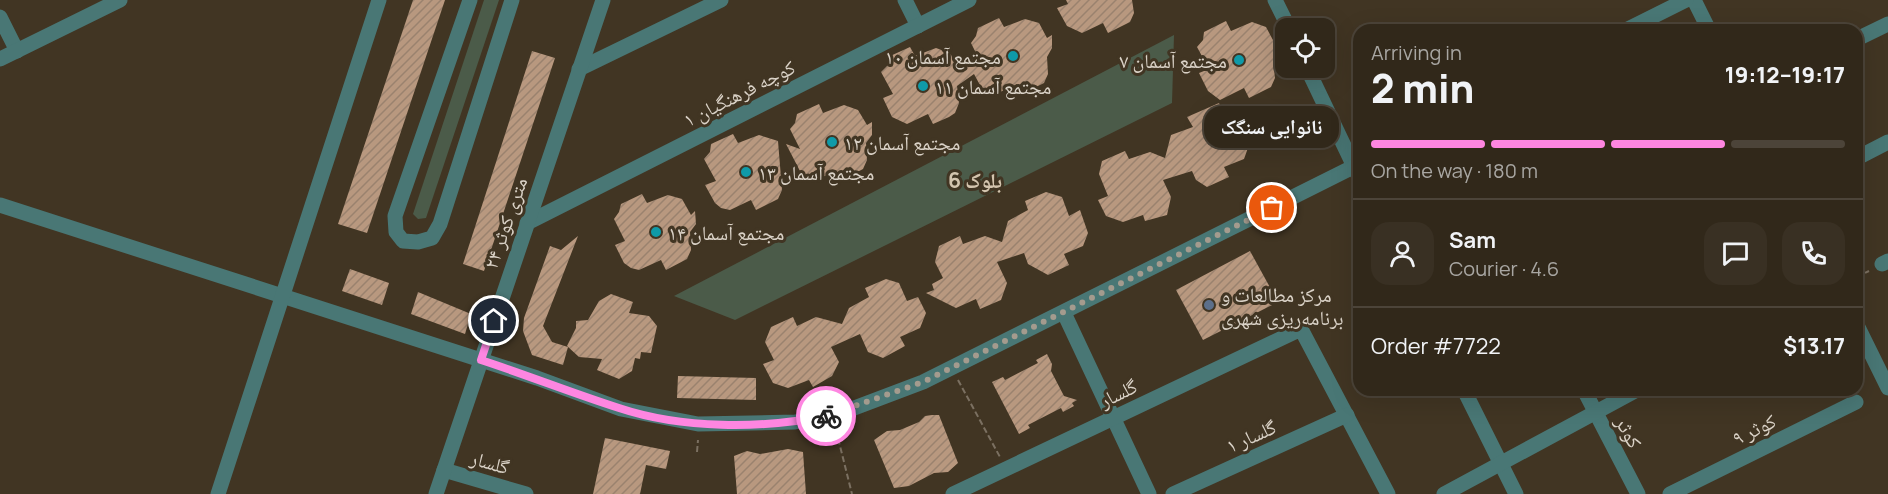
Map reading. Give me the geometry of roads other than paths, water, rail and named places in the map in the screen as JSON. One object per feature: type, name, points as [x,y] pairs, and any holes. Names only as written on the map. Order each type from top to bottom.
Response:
[{"type":"street","points":[[0,59],[120,0]]},
{"type":"street","points":[[218,494],[380,0]]},
{"type":"street","points":[[470,0],[395,216],[396,232],[403,241],[418,242],[432,238],[440,224],[512,0]]},
{"type":"street","name":"۲۴ متری کوثر","points":[[435,494],[603,0]]},
{"type":"street","points":[[579,69],[721,0]]},
{"type":"street","points":[[905,0],[918,26]]},
{"type":"street","name":"کوچه فرهنگیان ۱","points":[[527,223],[969,0]]},
{"type":"street","points":[[1275,0],[1284,18]]},
{"type":"street","points":[[1638,24],[1686,0]]},
{"type":"street","points":[[1694,0],[1705,24]]},
{"type":"street","points":[[0,17],[17,51]]},
{"type":"street","points":[[1863,36],[1888,24]]},
{"type":"street","points":[[1312,78],[1353,161]]},
{"type":"street","points":[[1863,155],[1888,142]]},
{"type":"street","points":[[0,205],[481,360],[621,409],[699,424],[795,422],[832,415],[923,382],[1353,171]]},
{"type":"street","points":[[1064,313],[1149,494]]},
{"type":"street","name":"گلسار","points":[[953,494],[1301,329],[1347,415]]},
{"type":"street","points":[[1863,337],[1888,388]]},
{"type":"street","points":[[1467,396],[1516,494]]},
{"type":"street","name":"کوثر","points":[[1587,396],[1638,494]]},
{"type":"street","points":[[1444,494],[1625,396]]},
{"type":"street","name":"کوثر ۹","points":[[1670,494],[1857,402]]},
{"type":"street","points":[[1347,415],[1388,494]]},
{"type":"street","name":"گلسار ۱","points":[[1173,494],[1347,415]]},
{"type":"street","name":"گلسار","points":[[444,470],[526,494]]},
{"type":"place","name":"مجتمع آسمان ۱۰","points":[[1013,56]]},
{"type":"place","name":"مجتمع آسمان ۷","points":[[1239,60]]},
{"type":"place","name":"مجتمع آسمان ۱۱","points":[[923,86]]},
{"type":"place","name":"مجتمع آسمان ۱۲","points":[[832,142]]},
{"type":"place","name":"مجتمع آسمان ۱۳","points":[[746,172]]},
{"type":"place","name":"نانوایی سنگک","points":[[1272,208]]},
{"type":"place","name":"مجتمع آسمان ۱۴","points":[[656,232]]},
{"type":"place","name":"مرکز مطالعات و برنامه‌ریزی شهری","points":[[1209,305]]},
{"type":"district","name":"بلوک 6","points":[[975,180]]}]
